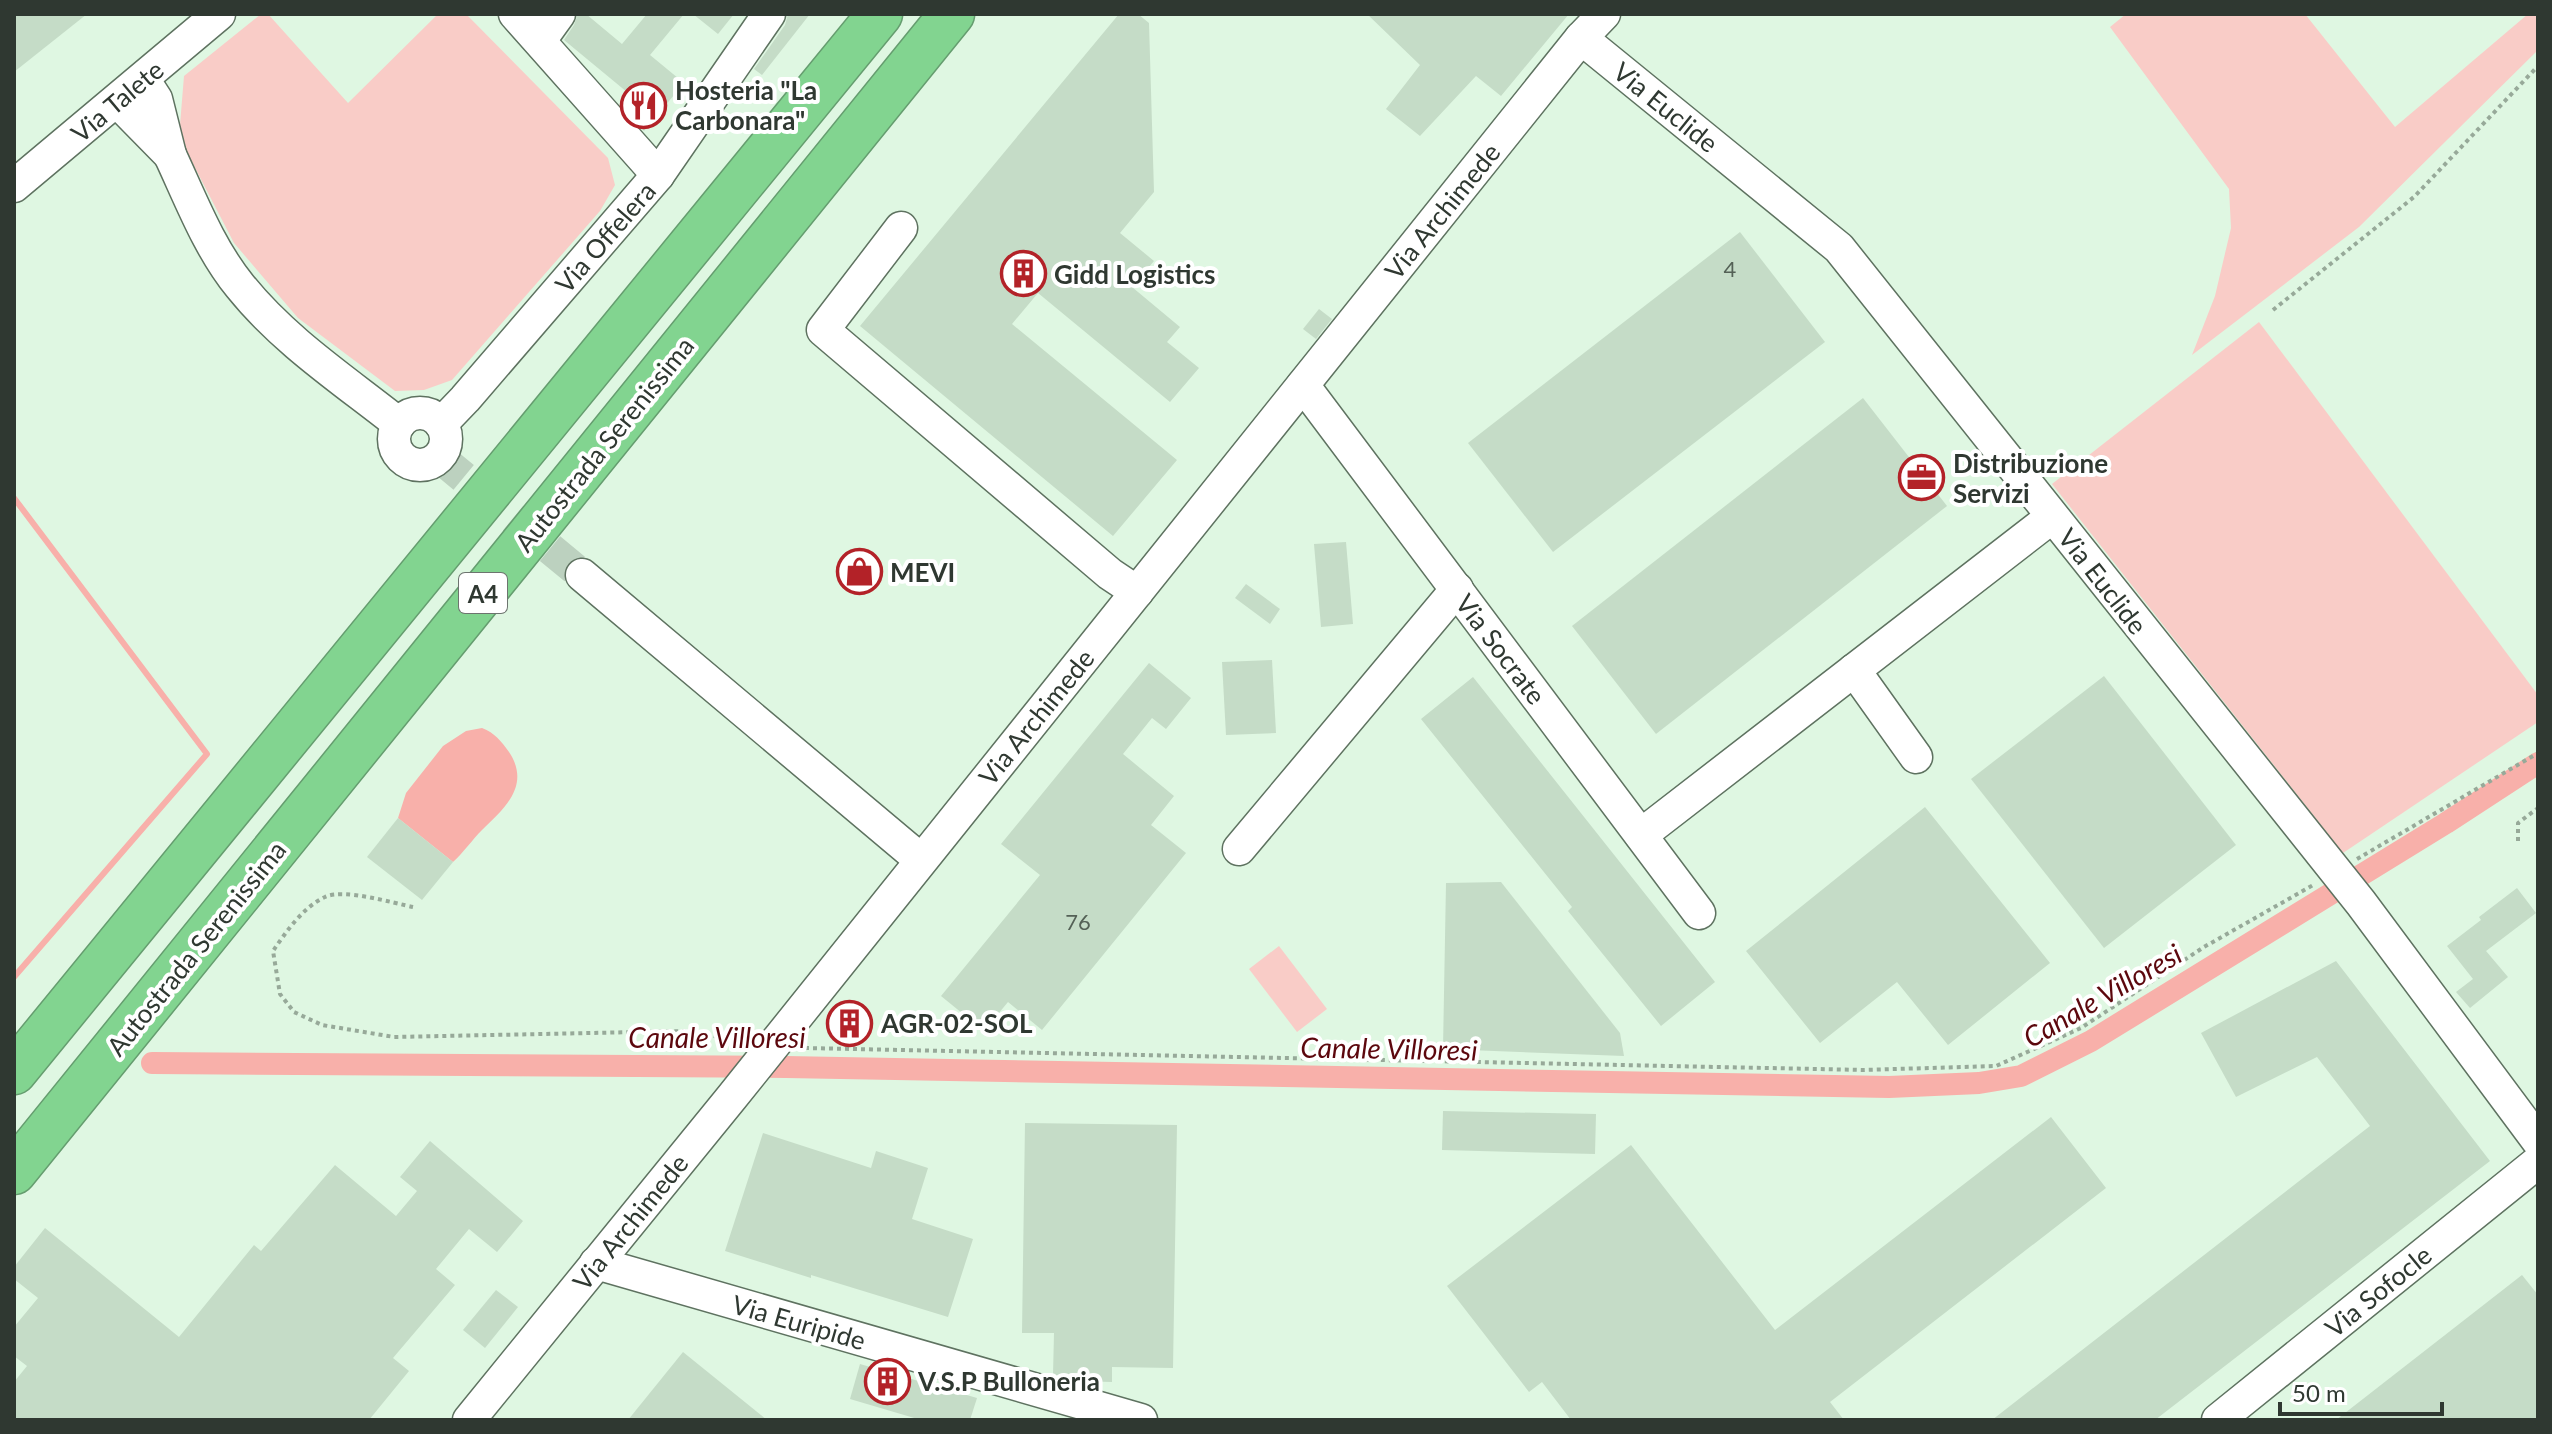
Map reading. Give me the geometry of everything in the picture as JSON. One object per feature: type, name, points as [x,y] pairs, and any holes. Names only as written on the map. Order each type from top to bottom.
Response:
[{"type":"highway","name":"A4","points":[[14,1072],[880,14]]},
{"type":"highway","name":"Autostrada Serenissima","points":[[14,1172],[952,14]]},
{"type":"street","name":"Via Talete","points":[[14,186],[219,14]]},
{"type":"street","name":"Via Offelera","points":[[441,424],[658,175],[550,27],[515,14]]},
{"type":"street","points":[[658,175],[769,14]]},
{"type":"street","name":"Via Archimede","points":[[469,1420],[732,1097],[1581,38],[1604,14]]},
{"type":"street","name":"Via Euclide","points":[[1581,38],[1839,248],[2361,903],[2538,1141]]},
{"type":"street","points":[[143,79],[156,99],[170,155],[211,243],[239,285],[287,334],[399,424]]},
{"type":"street","points":[[117,101],[170,155]]},
{"type":"street","points":[[901,228],[823,330],[1110,574],[1137,592]]},
{"type":"street","name":"Via Socrate","points":[[1303,385],[1699,913]]},
{"type":"street","points":[[420,414],[428,415],[441,424],[446,437],[443,451],[424,465],[407,462],[394,441],[399,424],[420,414]]},
{"type":"street","points":[[1641,835],[2052,517]]},
{"type":"street","points":[[582,575],[921,860]]},
{"type":"street","points":[[1239,849],[1457,589]]},
{"type":"street","points":[[1854,670],[1916,757]]},
{"type":"street","name":"Via Sofocle","points":[[2218,1420],[2538,1162]]},
{"type":"street","name":"Via Euripide","points":[[596,1263],[1141,1420]]},
{"type":"path","points":[[2273,310],[2414,197],[2538,66]]},
{"type":"path","points":[[413,907],[351,895],[327,896],[289,928],[273,951],[280,994],[294,1012],[322,1025],[394,1037],[688,1031],[767,1053],[1847,1070],[1996,1066],[2081,1028],[2204,947],[2538,753]]},
{"type":"path","points":[[2518,841],[2518,823],[2538,808]]},
{"type":"shaded area","points":[[261,14],[268,14],[348,103],[438,14],[466,14],[608,158],[615,185],[600,211],[452,380],[424,390],[395,391],[298,318],[234,243],[179,137],[184,76]]},
{"type":"shaded area","points":[[2126,14],[2305,14],[2395,127],[2528,14],[2538,14],[2538,50],[2359,227],[2192,355],[2215,296],[2231,228],[2229,189],[2110,27]]},
{"type":"shaded area","points":[[2259,322],[2538,695],[2538,722],[2343,853],[2052,484]]},
{"type":"shaded area","points":[[482,728],[491,732],[509,752],[515,764],[516,785],[506,804],[453,862],[398,818],[406,793],[443,746],[466,731]]},
{"type":"shaded area","points":[[1279,946],[1327,1009],[1297,1032],[1249,969]]},
{"type":"building","points":[[14,14],[87,14],[14,72]]},
{"type":"building","points":[[578,14],[586,14],[622,44],[647,14],[684,14],[650,55],[684,83],[644,131],[624,108],[633,97],[564,40]]},
{"type":"building","points":[[693,14],[734,14],[718,34]]},
{"type":"building","points":[[788,14],[810,14],[762,75],[754,69],[785,25]]},
{"type":"building","name":"Gidd Logistics","points":[[1119,14],[1138,14],[1149,23],[1154,192],[1120,233],[1154,261],[1132,287],[1180,327],[1167,342],[1199,368],[1170,402],[1038,293],[1012,324],[1177,460],[1113,536],[860,326]]},
{"type":"building","points":[[1367,14],[1569,14],[1501,96],[1476,76],[1420,136],[1386,109],[1420,65]]},
{"type":"building","points":[[1740,232],[1825,342],[1553,552],[1468,443]]},
{"type":"building","points":[[1319,309],[1332,319],[1316,339],[1303,329]]},
{"type":"building","points":[[1863,398],[1947,506],[1656,734],[1572,626]]},
{"type":"building","points":[[1346,542],[1353,624],[1321,627],[1314,544]]},
{"type":"building","points":[[1246,584],[1280,609],[1270,624],[1235,598]]},
{"type":"building","points":[[1272,660],[1276,733],[1226,735],[1222,662]]},
{"type":"building","points":[[1149,663],[1191,698],[1166,729],[1152,718],[1123,754],[1174,796],[1151,825],[1186,853],[1042,1030],[1008,1002],[984,1031],[941,996],[1040,875],[1001,844]]},
{"type":"building","points":[[2104,676],[2236,845],[2104,948],[1971,779]]},
{"type":"building","points":[[1473,677],[1715,982],[1661,1026],[1568,911],[1572,907],[1421,719]]},
{"type":"building","points":[[1925,807],[2050,963],[1948,1045],[1897,982],[1820,1043],[1746,951]]},
{"type":"building","points":[[398,818],[453,862],[422,900],[367,857]]},
{"type":"building","points":[[1501,882],[1620,1033],[1624,1056],[1443,1049],[1446,883]]},
{"type":"building","points":[[2517,888],[2536,913],[2486,951],[2508,977],[2470,1008],[2456,992],[2473,979],[2447,946]]},
{"type":"building","points":[[2336,961],[2490,1161],[2155,1420],[1992,1420],[2370,1126],[2317,1057],[2236,1097],[2201,1033]]},
{"type":"building","name":"AGR-02-SOL","points":[[851,1009],[865,1020],[850,1037],[836,1026]]},
{"type":"building","points":[[1443,1111],[1596,1114],[1595,1154],[1442,1150]]},
{"type":"building","points":[[2051,1117],[2106,1188],[1830,1402],[1844,1420],[1571,1420],[1542,1382],[1529,1392],[1447,1286],[1631,1145],[1775,1330]]},
{"type":"building","points":[[1025,1123],[1177,1125],[1173,1368],[1112,1367],[1112,1382],[1076,1381],[1053,1375],[1054,1333],[1022,1333]]},
{"type":"building","points":[[763,1133],[871,1168],[876,1151],[928,1168],[912,1219],[973,1239],[948,1317],[725,1251]]},
{"type":"building","points":[[430,1141],[523,1221],[497,1252],[469,1229],[436,1269],[455,1285],[393,1358],[409,1371],[369,1420],[14,1420],[14,1382],[27,1366],[14,1356],[14,1327],[38,1298],[14,1279],[14,1267],[45,1228],[179,1337],[254,1245],[261,1251],[335,1165],[396,1216],[417,1191],[400,1177]]},
{"type":"building","points":[[2522,1275],[2538,1295],[2538,1420],[2336,1420]]},
{"type":"building","points":[[496,1290],[518,1307],[485,1348],[463,1330]]},
{"type":"building","points":[[683,1352],[767,1420],[628,1420]]},
{"type":"building","name":"V.S.P Bulloneria","points":[[860,1364],[977,1398],[970,1420],[921,1420],[850,1399]]},
{"type":"waterway","points":[[14,498],[207,754],[14,977]]},
{"type":"waterway","name":"Canale Villoresi","points":[[152,1063],[786,1067],[1889,1087],[1979,1083],[2021,1076],[2091,1041],[2538,763]]},
{"type":"tunnel","points":[[439,457],[582,575]]},
{"type":"place","name":"Hosteria \"La Carbonara\"","points":[[644,105]]},
{"type":"place","name":"Gidd Logistics","points":[[1023,274]]},
{"type":"place","name":"Distribuzione Servizi","points":[[1922,478]]},
{"type":"place","name":"MEVI","points":[[859,572]]},
{"type":"place","name":"AGR-02-SOL","points":[[850,1023]]},
{"type":"place","name":"V.S.P Bulloneria","points":[[887,1381]]}]
